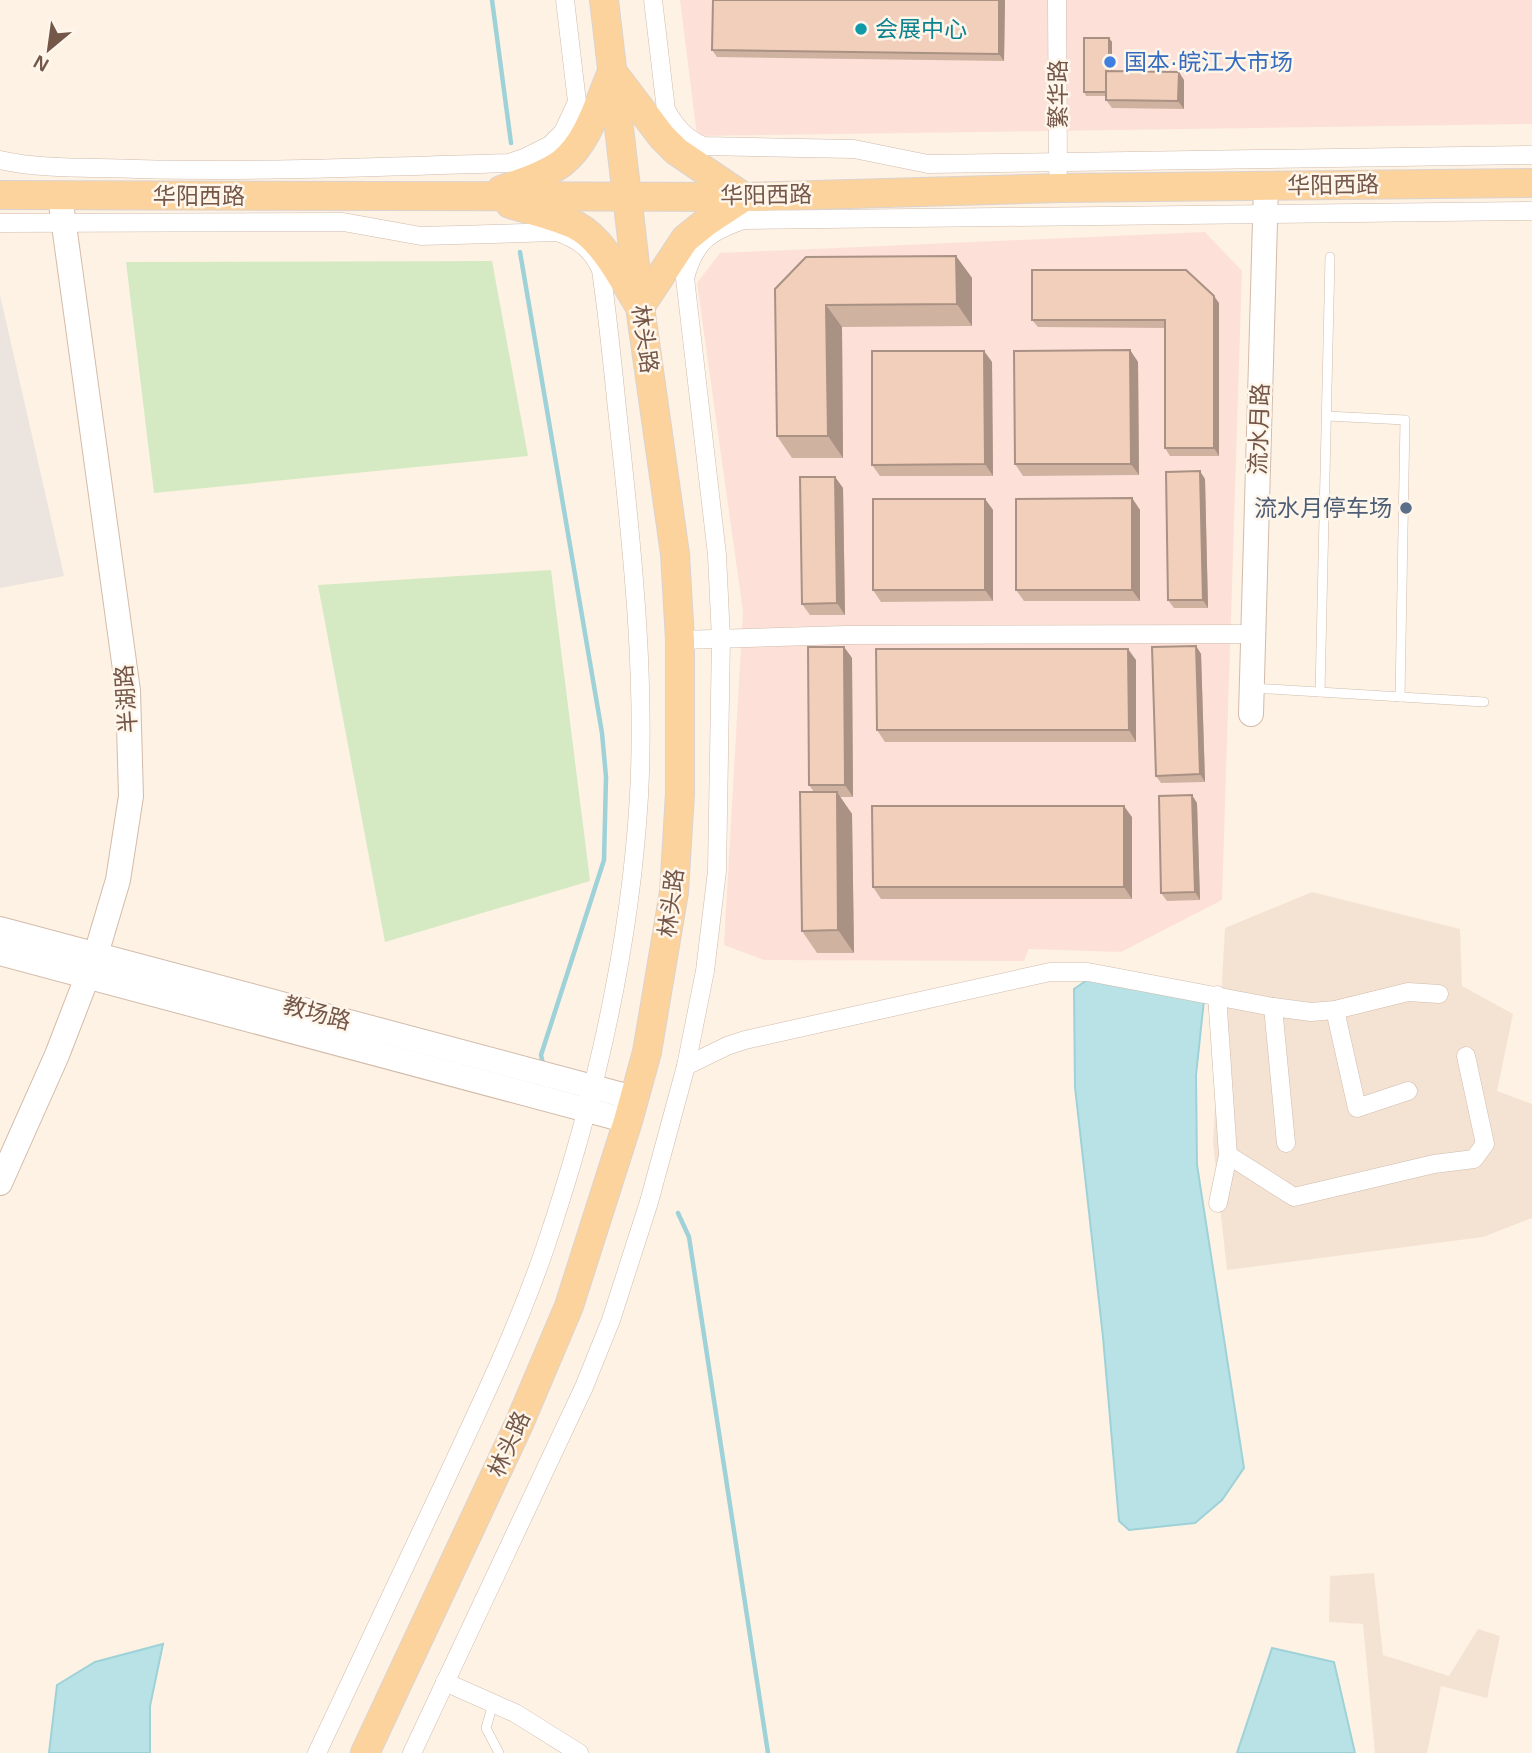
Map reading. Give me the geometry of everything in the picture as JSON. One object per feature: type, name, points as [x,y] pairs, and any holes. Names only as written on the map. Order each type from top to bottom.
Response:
[{"type":"main road","name":"林头路","points":[[365,1753],[519,1424],[569,1306],[647,1052],[674,892],[680,793],[680,640],[675,554],[640,307],[604,0]]},
{"type":"main road","points":[[612,72],[676,151],[744,197],[685,239],[640,307],[590,234],[576,226],[486,196],[540,176],[562,163],[588,129],[612,72]]},
{"type":"main road","name":"华阳西路","points":[[0,195],[744,197],[1058,175],[1266,186],[1532,183]]},
{"type":"street","points":[[0,160],[24,166],[180,169],[509,163],[550,145],[563,132],[577,102],[565,0]]},
{"type":"street","points":[[653,0],[666,110],[688,139],[703,146],[854,149],[928,164],[1058,175],[1532,155]]},
{"type":"street","name":"繁华路","points":[[1057,0],[1058,175]]},
{"type":"street","name":"流水月路","points":[[1251,714],[1266,186]]},
{"type":"street","name":"半湖路","points":[[0,1183],[57,1055],[91,965],[118,880],[131,796],[128,691],[60,196]]},
{"type":"street","points":[[412,1753],[598,1353],[649,1202],[686,1066],[705,971],[717,871],[721,639],[717,555],[685,278],[697,246],[710,234],[743,220],[1532,211]]},
{"type":"street","points":[[0,223],[343,222],[421,236],[556,232],[574,238],[594,255],[601,270],[638,624],[640,741],[634,862],[620,964],[604,1045],[558,1206],[524,1304],[478,1409],[317,1753]]},
{"type":"street","points":[[680,640],[845,635],[1253,634]]},
{"type":"street","name":"教场路","points":[[0,929],[91,965],[631,1109]]},
{"type":"street","name":"教场路","points":[[0,953],[91,965]]},
{"type":"street","points":[[686,1066],[745,1040],[1050,972],[1088,972],[1311,1012],[1335,1010],[1408,992],[1439,994]]},
{"type":"street","points":[[1217,995],[1228,1156],[1218,1203]]},
{"type":"street","points":[[1273,1007],[1286,1143]]},
{"type":"street","points":[[1335,1010],[1357,1108],[1408,1091]]},
{"type":"street","points":[[1228,1156],[1294,1197],[1434,1164],[1474,1159],[1485,1144],[1466,1056]]},
{"type":"street","points":[[445,1682],[514,1713],[579,1753]]},
{"type":"lane","points":[[1320,692],[1330,257]]},
{"type":"lane","points":[[1326,416],[1405,420],[1400,697]]},
{"type":"lane","points":[[1251,688],[1484,702]]},
{"type":"lane","points":[[493,1704],[486,1728],[499,1753]]},
{"type":"shaded area","name":"国本·皖江大市场","points":[[680,0],[1532,0],[1532,124],[697,136]]},
{"type":"shaded area","points":[[1205,232],[1242,271],[1222,900],[1121,952],[1029,949],[1024,961],[764,960],[724,945],[743,612],[697,283],[720,253]]},
{"type":"shaded area","points":[[0,295],[64,576],[0,588]]},
{"type":"shaded area","points":[[1312,892],[1460,929],[1462,986],[1513,1014],[1497,1091],[1532,1104],[1532,1218],[1483,1237],[1227,1270],[1213,1143],[1225,928]]},
{"type":"shaded area","points":[[1374,1573],[1383,1655],[1449,1676],[1478,1629],[1500,1636],[1487,1698],[1441,1686],[1427,1753],[1375,1753],[1363,1624],[1329,1622],[1330,1576]]},
{"type":"green space","points":[[492,261],[528,456],[154,493],[126,262]]},
{"type":"green space","points":[[551,570],[590,881],[385,942],[318,585]]},
{"type":"water","points":[[1093,976],[1204,1000],[1196,1075],[1197,1165],[1244,1468],[1222,1500],[1195,1523],[1129,1530],[1119,1521],[1103,1337],[1075,1087],[1074,989]]},
{"type":"water","points":[[163,1644],[150,1706],[150,1753],[49,1753],[57,1685],[95,1662]]},
{"type":"water","points":[[1272,1648],[1334,1662],[1355,1753],[1237,1753]]},
{"type":"building","name":"会展中心","points":[[713,0],[999,0],[999,54],[712,50]]},
{"type":"building","points":[[1084,38],[1109,38],[1106,92],[1084,92]]},
{"type":"building","points":[[1106,71],[1179,72],[1178,101],[1106,100]]},
{"type":"building","points":[[956,256],[957,304],[826,305],[828,436],[777,436],[775,289],[806,257]]},
{"type":"building","points":[[1032,270],[1186,270],[1214,296],[1214,448],[1165,448],[1165,320],[1032,320]]},
{"type":"building","points":[[1130,350],[1131,464],[1015,464],[1014,351]]},
{"type":"building","points":[[872,351],[984,351],[985,464],[872,465]]},
{"type":"building","points":[[1200,471],[1203,600],[1168,600],[1166,472]]},
{"type":"building","points":[[800,477],[835,477],[837,603],[802,604]]},
{"type":"building","points":[[1132,498],[1132,590],[1016,590],[1016,499]]},
{"type":"building","points":[[873,499],[985,499],[985,590],[873,590]]},
{"type":"building","points":[[1196,646],[1200,774],[1156,776],[1152,647]]},
{"type":"building","points":[[808,647],[844,647],[845,785],[809,785]]},
{"type":"building","points":[[876,649],[1128,649],[1129,730],[877,730]]},
{"type":"building","points":[[800,792],[837,792],[838,930],[802,931]]},
{"type":"building","points":[[1192,795],[1195,892],[1161,893],[1159,796]]},
{"type":"building","points":[[872,806],[1124,806],[1124,887],[873,887]]},
{"type":"waterway","points":[[492,0],[511,143]]},
{"type":"waterway","points":[[520,252],[602,733],[606,777],[604,860],[541,1055],[543,1064]]},
{"type":"waterway","points":[[678,1213],[689,1237],[768,1753]]},
{"type":"place","name":"会展中心","points":[[861,29]]},
{"type":"place","name":"国本·皖江大市场","points":[[1110,62]]},
{"type":"place","name":"流水月停车场","points":[[1406,508]]}]
